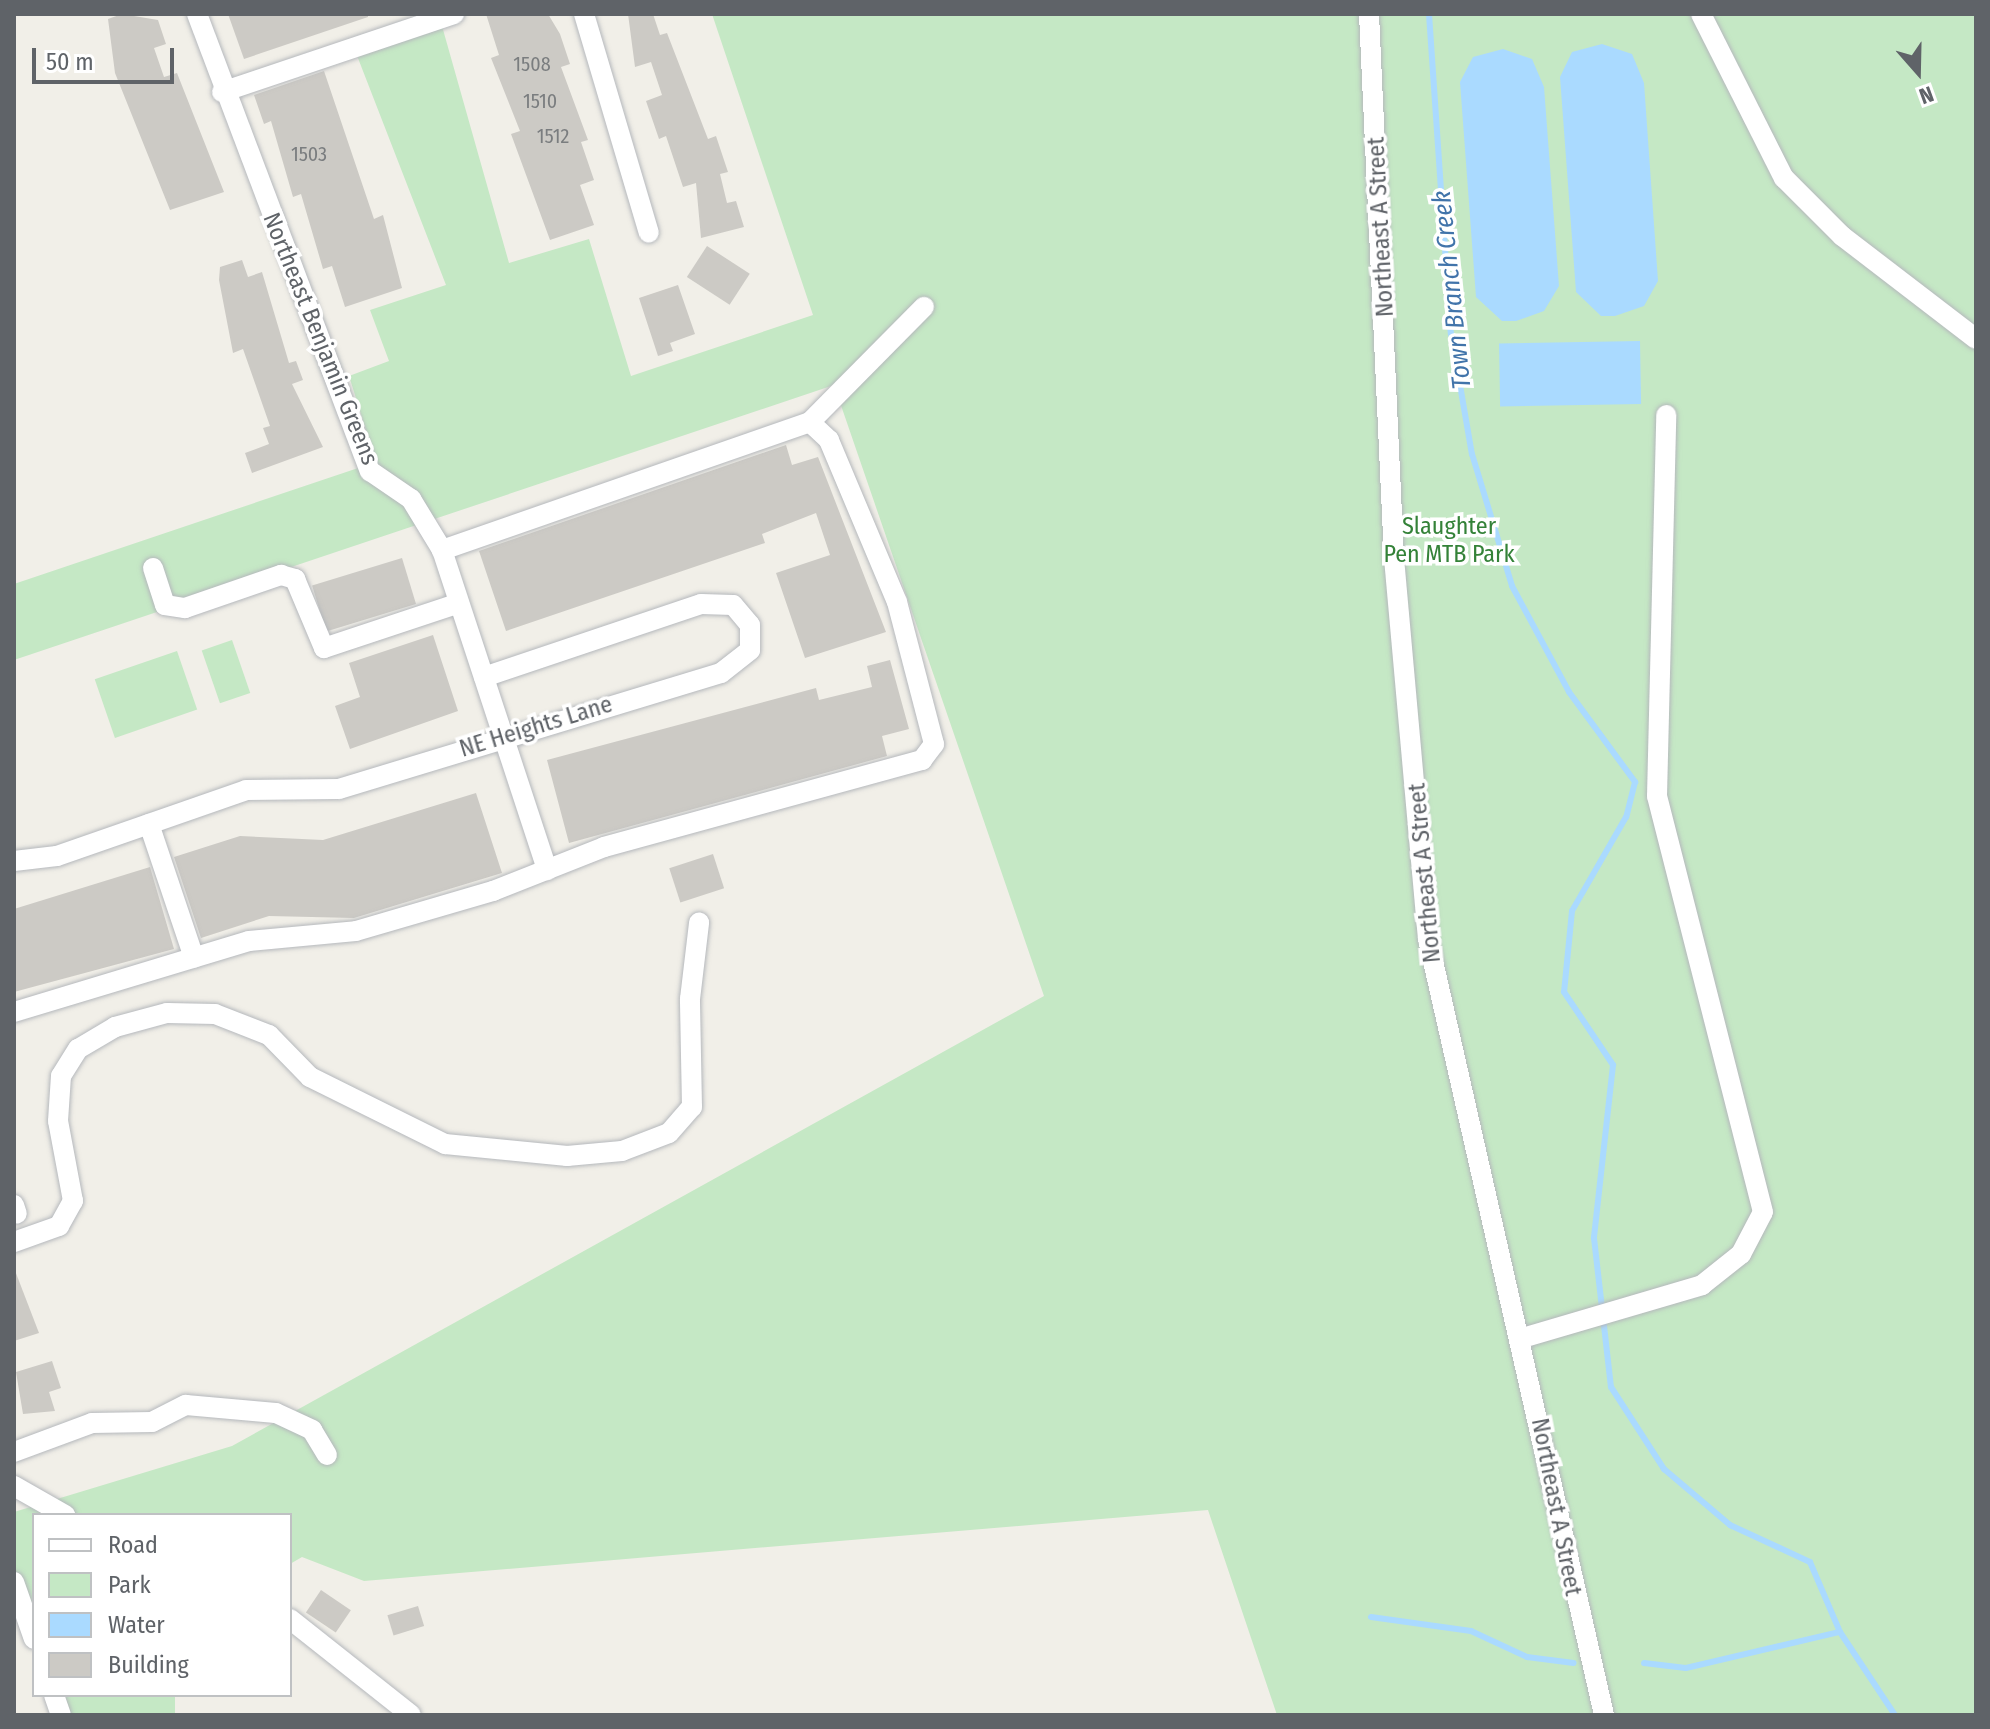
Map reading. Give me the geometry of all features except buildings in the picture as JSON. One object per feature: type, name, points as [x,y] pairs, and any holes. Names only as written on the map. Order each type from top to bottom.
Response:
[{"type":"street","name":"Northeast Benjamin Greens","points":[[197,14],[222,92],[370,471],[411,499],[442,550],[547,870]]},
{"type":"street","points":[[222,92],[454,14]]},
{"type":"street","points":[[584,14],[649,233]]},
{"type":"street","name":"Northeast A Street","points":[[1369,14],[1394,558],[1428,939],[1604,1715]]},
{"type":"street","points":[[1701,14],[1784,178],[1842,236],[1976,339]]},
{"type":"street","points":[[442,550],[810,422],[924,307]]},
{"type":"street","points":[[1519,1339],[1702,1285],[1741,1254],[1763,1212],[1657,796],[1666,415]]},
{"type":"street","points":[[14,1012],[284,934],[356,931],[547,870],[604,847],[922,760],[934,744],[897,602],[869,528],[829,440],[810,422]]},
{"type":"street","points":[[153,568],[165,605],[185,608],[281,575],[295,579],[324,648],[459,603]]},
{"type":"street","name":"NE Heights Lane","points":[[14,861],[57,856],[246,790],[339,789],[505,735],[721,673],[750,650],[750,625],[733,605],[701,604],[484,677]]},
{"type":"street","points":[[149,824],[194,958]]},
{"type":"street","points":[[14,1242],[59,1226],[73,1201],[58,1121],[61,1076],[78,1049],[115,1027],[167,1013],[215,1014],[269,1035],[310,1077],[445,1144],[567,1156],[622,1151],[669,1133],[692,1107],[690,999],[702,943],[699,923]]},
{"type":"street","points":[[14,1452],[92,1423],[152,1422],[186,1405],[276,1413],[312,1430],[327,1455]]},
{"type":"street","points":[[14,1486],[61,1513]]},
{"type":"street","points":[[14,1582],[32,1633]]},
{"type":"street","points":[[292,1621],[411,1715]]},
{"type":"green space","name":"Slaughter Pen MTB Park","points":[[712,14],[1976,14],[1976,1715],[1277,1715],[1208,1510],[364,1581],[302,1557],[292,1563],[292,1513],[32,1513],[32,1639],[14,1582],[14,1512],[232,1446],[1044,996],[834,385],[14,660],[14,584],[376,462],[349,376],[389,361],[370,310],[446,285],[356,53],[442,26],[509,263],[589,239],[631,376],[813,315]]},
{"type":"green space","points":[[232,640],[250,693],[220,703],[202,650]]},
{"type":"green space","points":[[177,651],[197,710],[115,738],[95,679]]},
{"type":"green space","points":[[50,1697],[175,1697],[175,1715],[50,1715]]},
{"type":"water","points":[[1602,44],[1632,54],[1644,83],[1658,281],[1644,306],[1615,316],[1601,316],[1576,292],[1560,77],[1572,52]]},
{"type":"water","points":[[1503,49],[1532,59],[1544,87],[1559,286],[1544,311],[1516,321],[1502,321],[1476,297],[1460,82],[1473,57]]},
{"type":"water","points":[[1640,341],[1641,404],[1500,406],[1499,343]]},
{"type":"waterway","name":"Town Branch Creek","points":[[1429,14],[1451,333],[1472,454],[1512,586],[1569,692],[1635,782],[1626,817],[1572,911],[1564,992],[1613,1065],[1594,1238],[1611,1387],[1664,1469],[1730,1525],[1810,1562],[1840,1632],[1895,1715]]},
{"type":"waterway","points":[[1371,1617],[1471,1631],[1527,1657],[1574,1663]]},
{"type":"waterway","points":[[1644,1663],[1686,1668],[1840,1632]]}]
